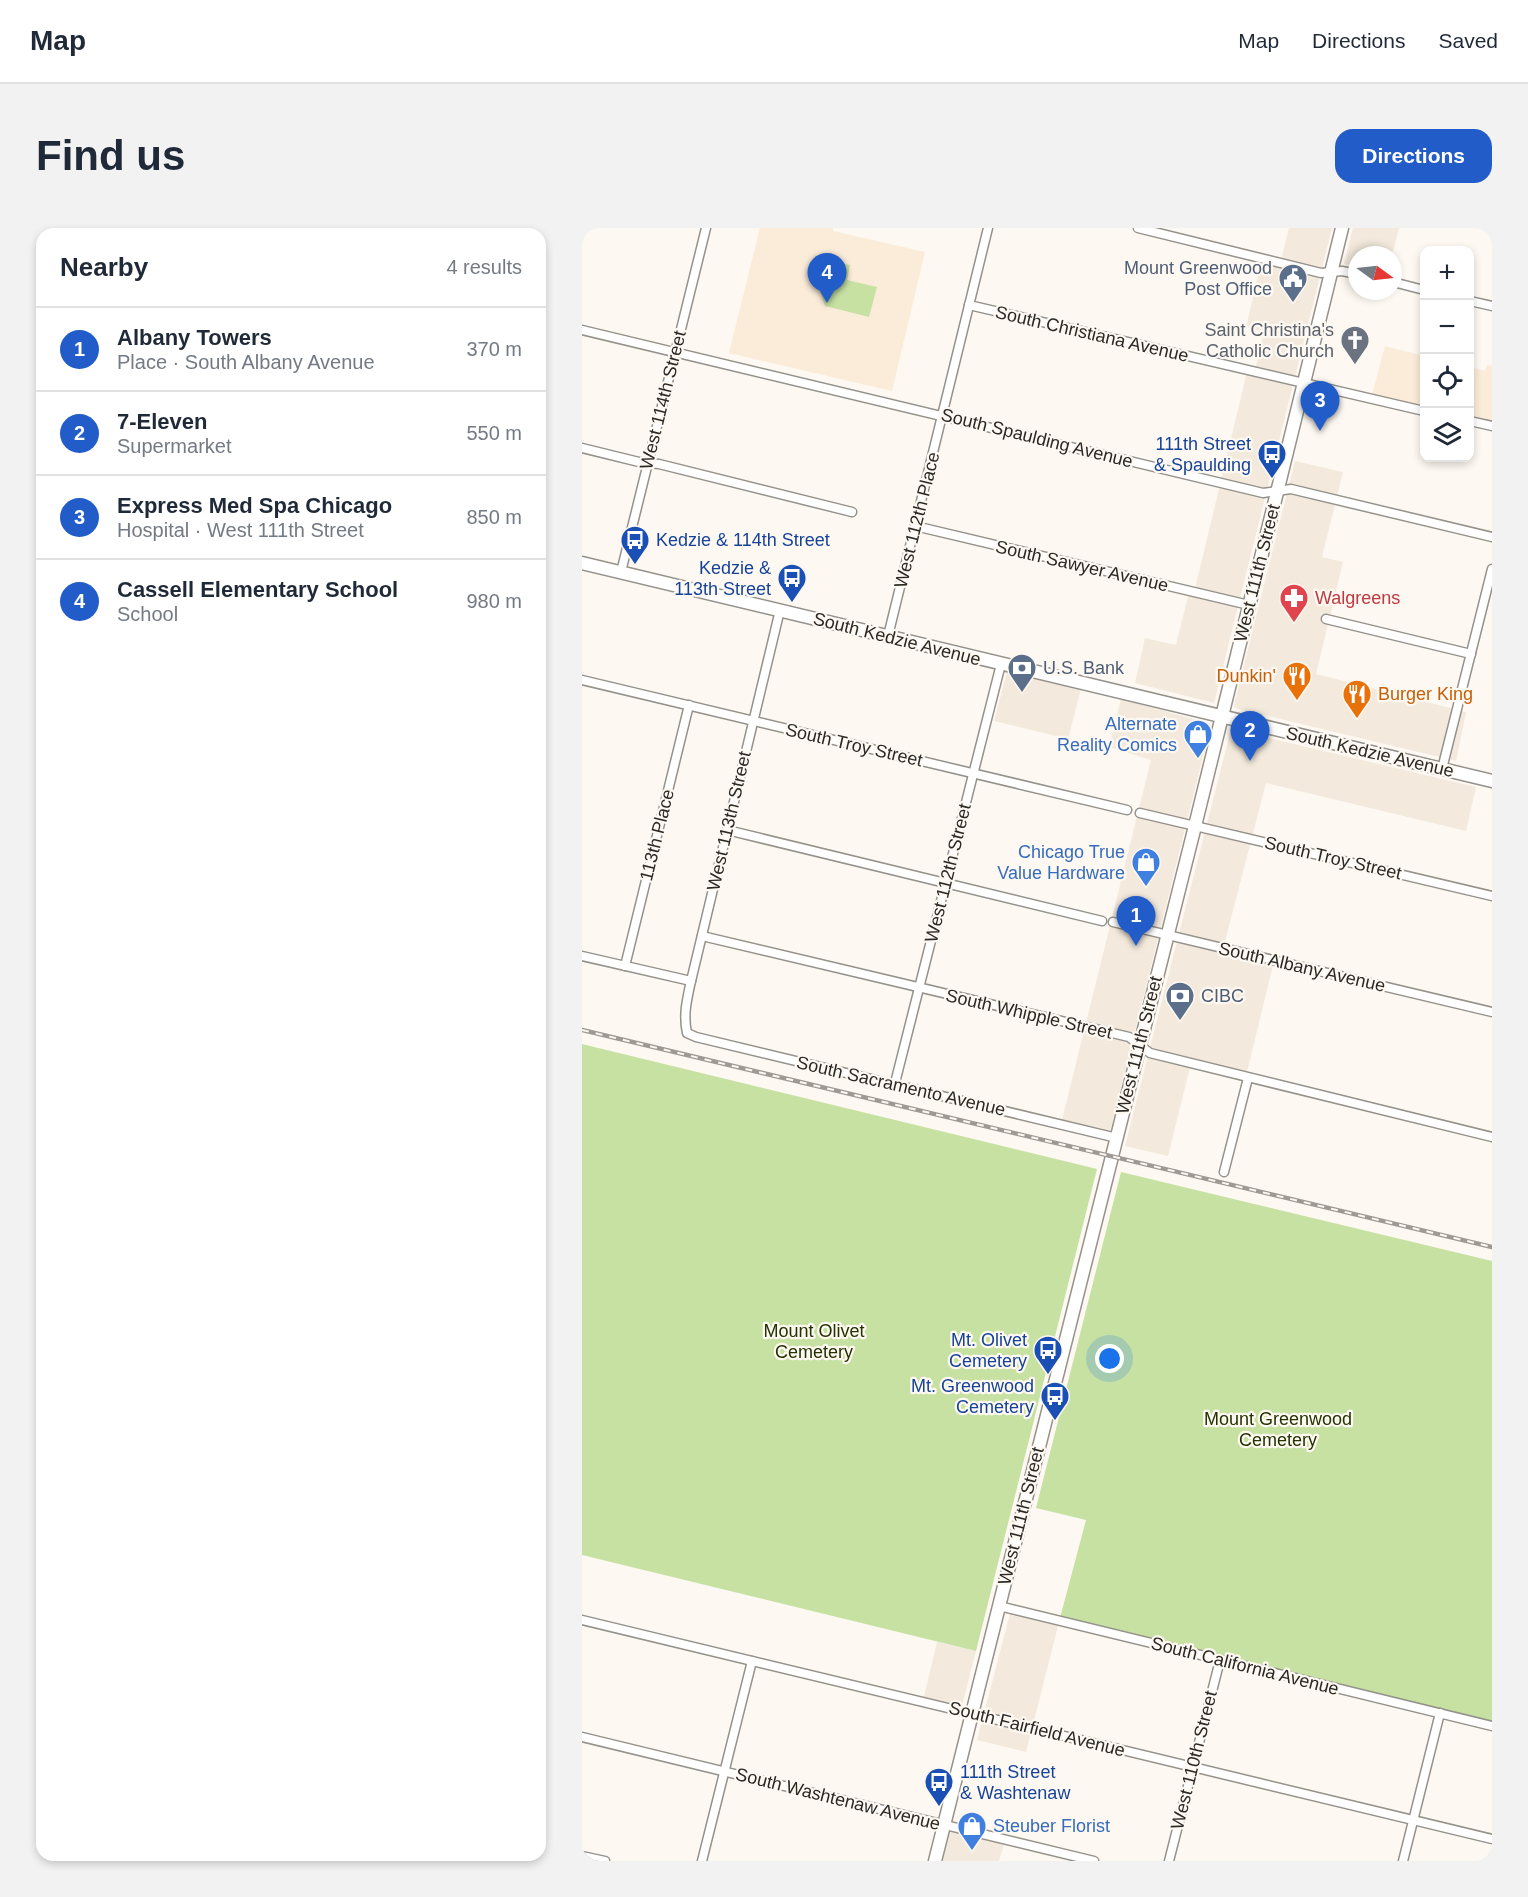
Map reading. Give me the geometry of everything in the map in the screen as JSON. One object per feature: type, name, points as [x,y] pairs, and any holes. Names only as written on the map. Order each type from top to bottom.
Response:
[{"type":"main road","name":"West 111th Street","points":[[935,1861],[1195,826],[1342,228]]},
{"type":"main road","name":"South Kedzie Avenue","points":[[582,563],[1492,781]]},
{"type":"street","name":"West 114th Street","points":[[621,572],[705,228]]},
{"type":"street","name":"West 112th Place","points":[[888,636],[988,228]]},
{"type":"street","points":[[1137,228],[1321,273],[1348,272]]},
{"type":"street","points":[[1402,284],[1420,289]]},
{"type":"street","points":[[1474,301],[1492,306]]},
{"type":"street","name":"South Christiana Avenue","points":[[969,305],[1420,410]]},
{"type":"street","name":"South Spaulding Avenue","points":[[582,330],[1263,493],[1291,489],[1492,537]]},
{"type":"street","points":[[1474,422],[1492,426]]},
{"type":"street","points":[[582,448],[659,464],[852,512]]},
{"type":"street","name":"South Sawyer Avenue","points":[[915,526],[1249,605]]},
{"type":"street","points":[[1442,769],[1492,569]]},
{"type":"street","name":"West 113th Street","points":[[687,1033],[684,1021],[691,981],[780,610]]},
{"type":"street","points":[[1326,619],[1471,654]]},
{"type":"street","name":"West 112th Street","points":[[895,1083],[1001,664]]},
{"type":"street","name":"South Troy Street","points":[[582,680],[1127,810]]},
{"type":"street","name":"113th Place","points":[[625,966],[689,705]]},
{"type":"street","name":"South Troy Street","points":[[1140,813],[1492,896]]},
{"type":"street","points":[[727,830],[1102,921]]},
{"type":"street","name":"South Albany Avenue","points":[[1113,922],[1492,1012]]},
{"type":"street","name":"South Whipple Street","points":[[702,936],[1128,1037],[1150,1053],[1492,1137]]},
{"type":"street","points":[[582,956],[691,981]]},
{"type":"street","name":"South Sacramento Avenue","points":[[687,1033],[1117,1138]]},
{"type":"street","points":[[1224,1172],[1248,1078]]},
{"type":"street","name":"South California Avenue","points":[[999,1606],[1492,1726]]},
{"type":"street","name":"South Fairfield Avenue","points":[[582,1620],[1492,1839]]},
{"type":"street","name":"West 110th Street","points":[[1169,1861],[1220,1660]]},
{"type":"street","points":[[702,1861],[752,1661]]},
{"type":"street","points":[[1403,1861],[1440,1713]]},
{"type":"street","name":"South Washtenaw Avenue","points":[[582,1737],[1094,1861]]},
{"type":"street","points":[[582,1856],[605,1861]]},
{"type":"shaded area","points":[[760,228],[833,228],[833,231],[925,252],[892,391],[729,353]]},
{"type":"shaded area","points":[[1289,228],[1332,228],[1214,703],[1135,683],[1145,638],[1176,645],[1189,592],[1194,593],[1247,372],[1254,374],[1264,332],[1246,327],[1262,259],[1280,264]]},
{"type":"shaded area","points":[[1353,228],[1399,228],[1394,246],[1348,246]]},
{"type":"shaded area","points":[[1348,248],[1348,265],[1344,264]]},
{"type":"shaded area","points":[[1385,346],[1420,355],[1420,406],[1372,395]]},
{"type":"shaded area","points":[[1487,365],[1492,366],[1492,423],[1474,419],[1474,368],[1485,371]]},
{"type":"shaded area","points":[[1295,461],[1343,472],[1322,557],[1343,562],[1316,674],[1466,712],[1456,761],[1235,708]]},
{"type":"shaded area","points":[[1007,672],[1081,689],[1068,739],[994,721]]},
{"type":"shaded area","points":[[1121,699],[1211,724],[1110,1132],[1062,1120],[1151,760],[1109,747]]},
{"type":"shaded area","points":[[1231,729],[1476,787],[1466,831],[1266,783],[1223,949],[1274,961],[1246,1076],[1191,1063],[1168,1156],[1125,1146]]},
{"type":"shaded area","points":[[1012,1606],[1060,1618],[1026,1752],[977,1740]]},
{"type":"shaded area","points":[[937,1642],[976,1651],[960,1714],[922,1705]]},
{"type":"shaded area","points":[[950,1832],[1004,1844],[999,1861],[943,1861]]},
{"type":"green space","points":[[832,261],[850,265],[847,280],[877,287],[869,317],[825,306],[814,273],[829,276]]},
{"type":"green space","name":"Mount Olivet Cemetery","points":[[582,1044],[1097,1169],[976,1651],[582,1555]]},
{"type":"green space","name":"Mount Greenwood Cemetery","points":[[1121,1172],[1492,1261],[1492,1722],[1060,1618],[1086,1520],[1036,1508]]},
{"type":"railway","points":[[582,1030],[1492,1247]]},
{"type":"place","name":"Cassell Elementary School","points":[[827,303]]},
{"type":"place","name":"Mount Greenwood Post Office","points":[[1293,304]]},
{"type":"place","name":"Saint Christina's Catholic Church","points":[[1355,366]]},
{"type":"place","name":"Express Med Spa Chicago","points":[[1320,431]]},
{"type":"place","name":"111th Street & Spaulding","points":[[1272,480]]},
{"type":"place","name":"Kedzie & 114th Street","points":[[635,566]]},
{"type":"place","name":"Kedzie & 113th Street","points":[[792,604]]},
{"type":"place","name":"Walgreens","points":[[1294,624]]},
{"type":"place","name":"U.S. Bank","points":[[1022,694]]},
{"type":"place","name":"Dunkin'","points":[[1297,702]]},
{"type":"place","name":"Burger King","points":[[1357,720]]},
{"type":"place","name":"Alternate Reality Comics","points":[[1198,760]]},
{"type":"place","name":"7-Eleven","points":[[1250,761]]},
{"type":"place","name":"Chicago True Value Hardware","points":[[1146,888]]},
{"type":"place","name":"Albany Towers","points":[[1136,946]]},
{"type":"place","name":"CIBC","points":[[1180,1022]]},
{"type":"place","name":"Mt. Olivet Cemetery","points":[[1048,1376]]},
{"type":"place","name":"Mt. Greenwood Cemetery","points":[[1055,1422]]},
{"type":"place","name":"111th Street & Washtenaw","points":[[939,1808]]},
{"type":"place","name":"Steuber Florist","points":[[972,1852]]}]
